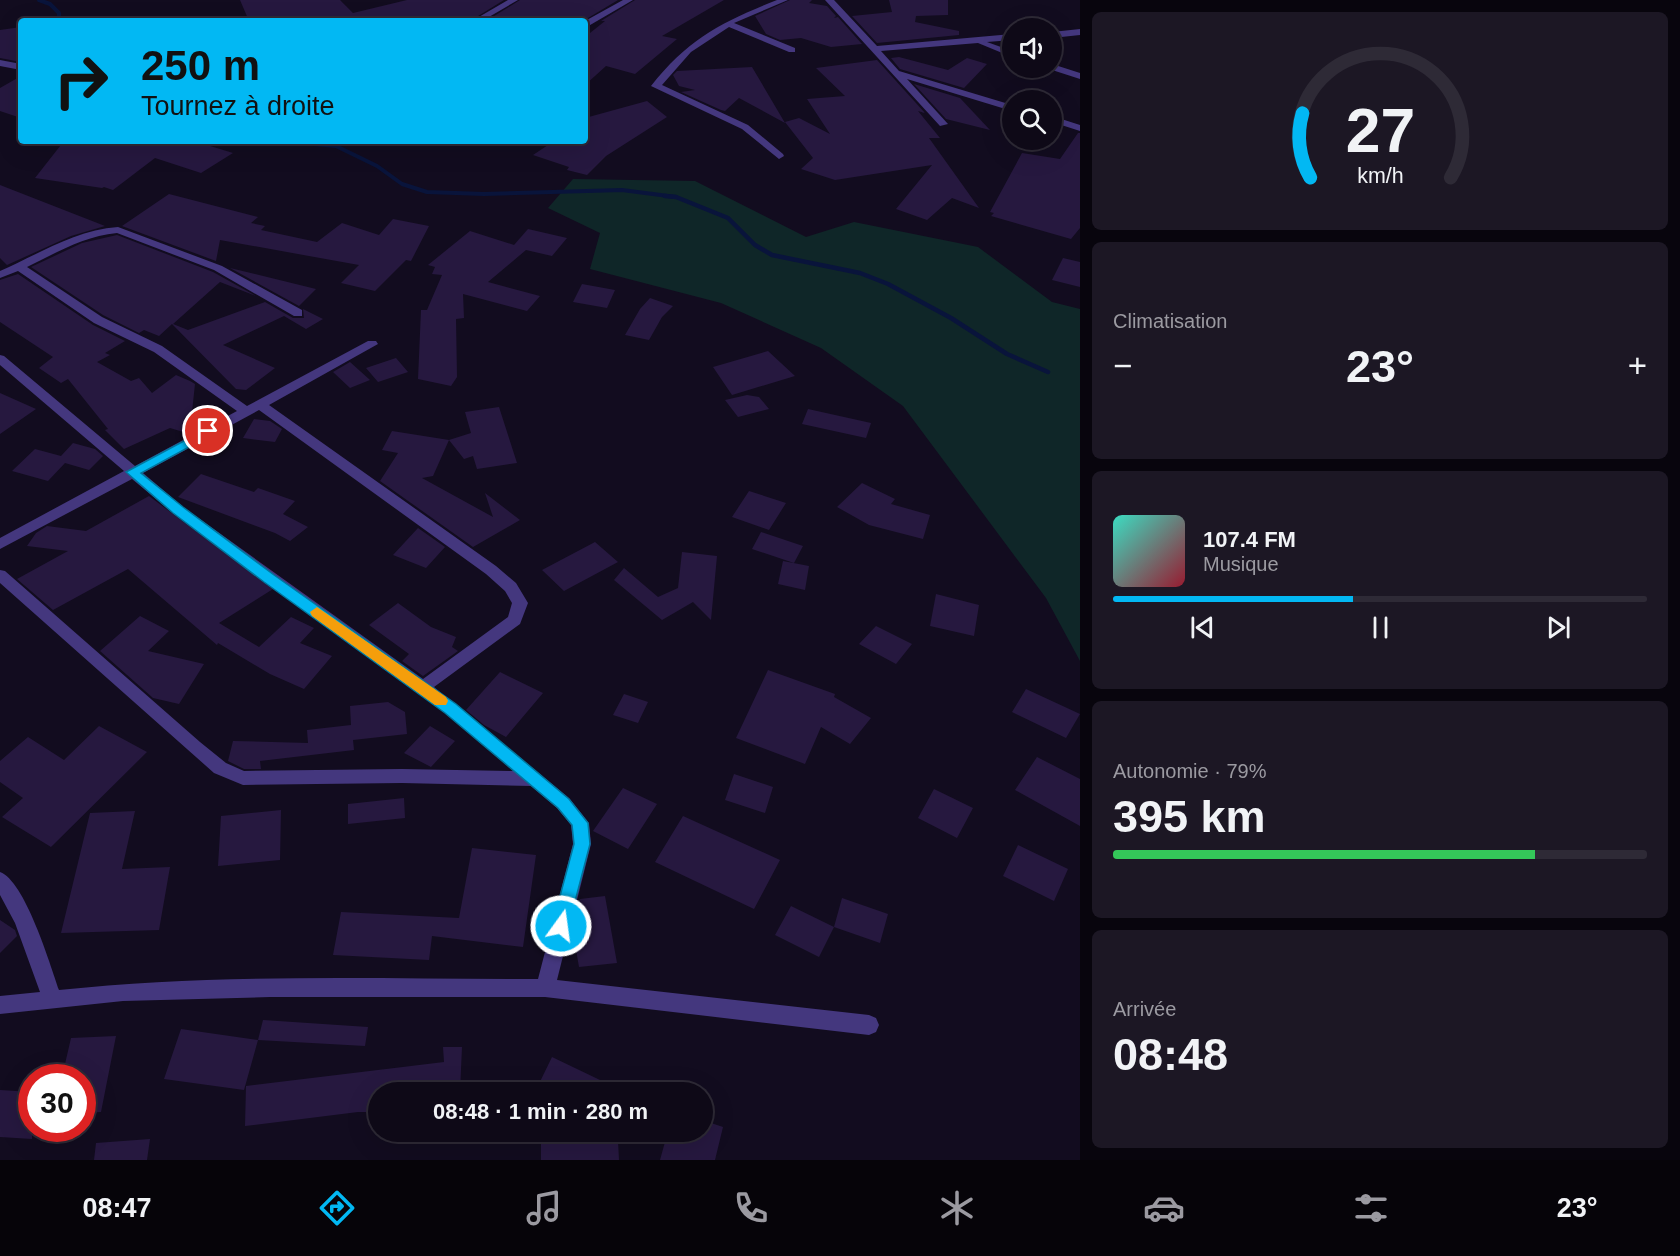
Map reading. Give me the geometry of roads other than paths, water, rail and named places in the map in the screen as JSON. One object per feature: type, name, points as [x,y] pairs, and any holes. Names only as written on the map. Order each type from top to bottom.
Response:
[{"type":"street","points":[[481,18],[514,0]]},
{"type":"street","points":[[588,23],[628,0]]},
{"type":"street","points":[[779,156],[745,127],[656,86],[688,50],[729,23],[784,0]]},
{"type":"street","points":[[830,0],[943,124]]},
{"type":"street","points":[[729,23],[735,28],[792,50]]},
{"type":"street","points":[[1062,34],[1080,32]]},
{"type":"street","points":[[877,49],[1002,39]]},
{"type":"street","points":[[973,40],[1002,50]]},
{"type":"street","points":[[0,63],[18,67]]},
{"type":"street","points":[[1062,70],[1080,76]]},
{"type":"street","points":[[896,73],[1002,105]]},
{"type":"street","points":[[1062,122],[1080,128]]},
{"type":"street","points":[[0,275],[86,237],[108,230],[118,230],[218,268],[298,314]]},
{"type":"street","points":[[19,267],[98,320],[158,349],[253,407],[470,554],[511,587],[520,603],[515,620],[422,688]]},
{"type":"street","points":[[0,544],[372,344]]},
{"type":"street","points":[[0,359],[178,510],[269,579],[451,708],[564,803],[580,823],[582,844],[544,988]]},
{"type":"street","points":[[0,576],[194,747],[220,768],[243,778],[402,776],[536,780]]},
{"type":"street","points":[[0,880],[7,889],[31,937],[52,999]]},
{"type":"street","points":[[0,1005],[123,992],[270,988],[544,988],[870,1025]]},
{"type":"waterway","points":[[39,0],[50,4],[59,13],[59,18]]},
{"type":"waterway","points":[[313,144],[336,146],[377,166],[402,184],[427,192],[484,194],[622,190],[676,197]]},
{"type":"waterway","points":[[665,196],[676,197]]},
{"type":"waterway","points":[[676,197],[728,218],[755,245],[772,255],[860,273],[888,284],[951,318],[1007,354],[1048,372]]}]
